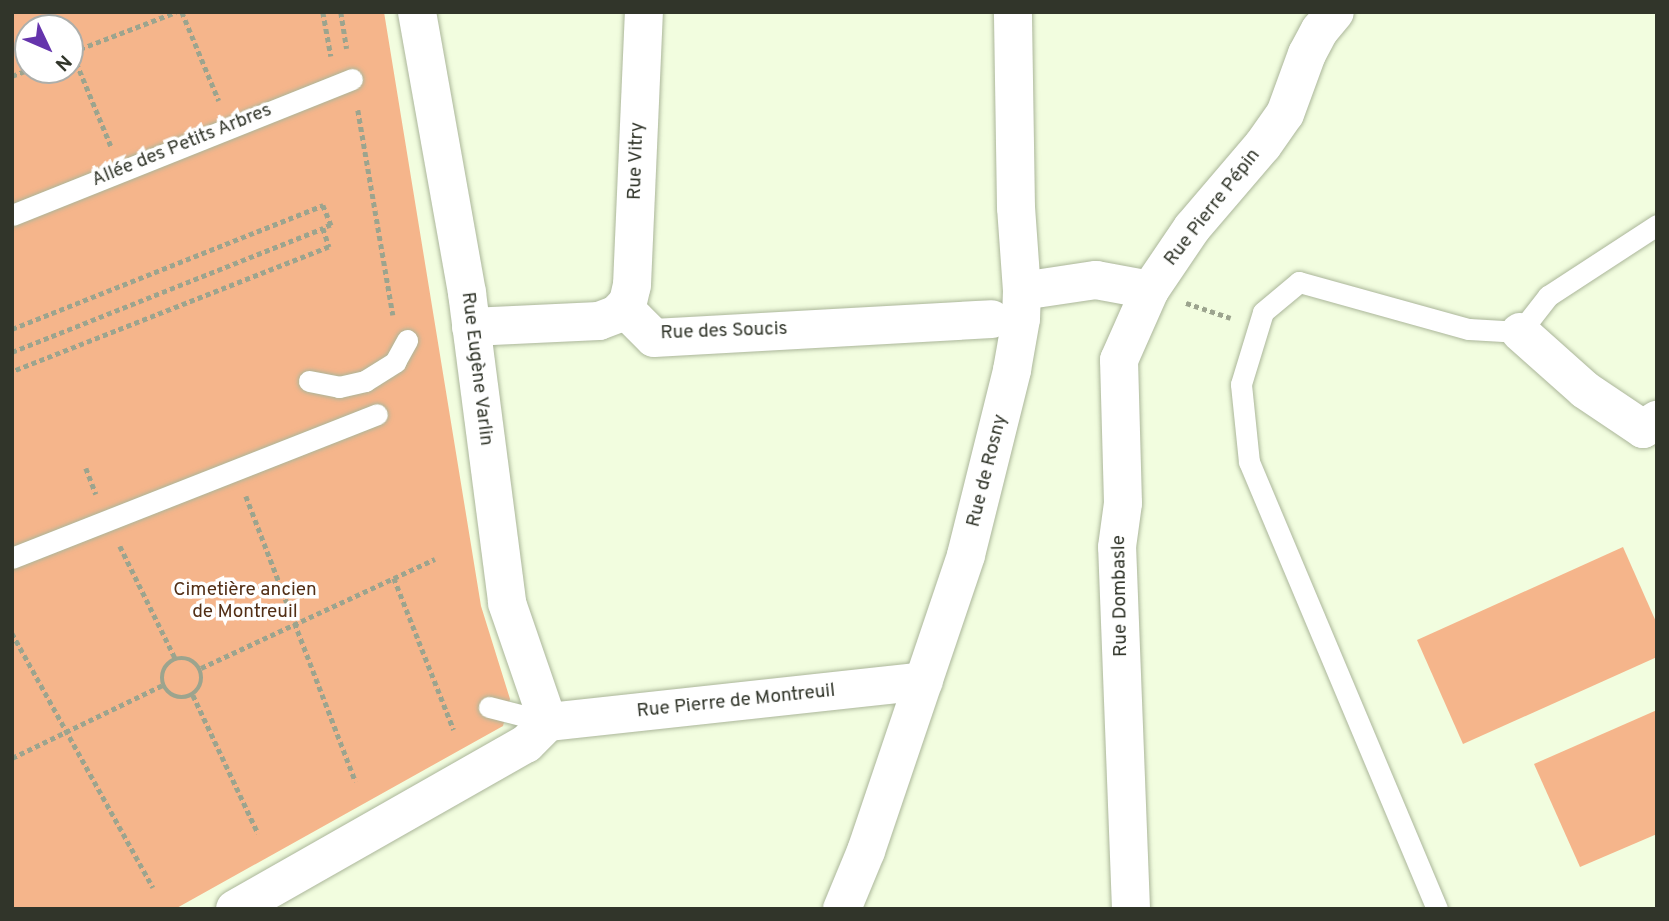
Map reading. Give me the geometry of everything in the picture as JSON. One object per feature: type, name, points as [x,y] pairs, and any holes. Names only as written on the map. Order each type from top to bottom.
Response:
[{"type":"street","name":"Rue Eugène Varlin","points":[[417,12],[471,327],[507,603],[540,720]]},
{"type":"street","name":"Rue Vitry","points":[[624,308],[632,285],[644,12]]},
{"type":"street","name":"Rue de Rosny","points":[[842,909],[866,851],[966,555],[990,468],[1012,370],[1021,319],[1022,291],[1016,208],[1013,12]]},
{"type":"street","name":"Rue Pierre Pépin","points":[[1150,290],[1192,228],[1263,145],[1284,114],[1307,54],[1320,30],[1335,12]]},
{"type":"street","points":[[1022,291],[1096,280],[1150,290]]},
{"type":"street","name":"Rue Dombasle","points":[[1131,909],[1117,547],[1123,503],[1119,360],[1150,290]]},
{"type":"street","points":[[471,327],[599,321],[624,308]]},
{"type":"street","name":"Rue des Soucis","points":[[624,308],[654,338],[991,320]]},
{"type":"street","points":[[1520,332],[1585,390],[1643,429],[1657,420]]},
{"type":"street","name":"Rue Pierre de Montreuil","points":[[540,720],[924,681]]},
{"type":"street","points":[[235,909],[526,744],[540,720]]},
{"type":"lane","name":"Allée des Petits Arbres","points":[[12,215],[344,82]]},
{"type":"lane","points":[[1437,909],[1249,462],[1241,384],[1263,312],[1299,282],[1469,328],[1520,332],[1548,296],[1657,225]]},
{"type":"lane","points":[[309,381],[339,387],[365,382],[395,362],[407,340]]},
{"type":"lane","points":[[12,558],[377,414]]},
{"type":"lane","points":[[489,707],[540,720]]},
{"type":"path","points":[[84,46],[176,12]]},
{"type":"path","points":[[182,12],[230,127]]},
{"type":"path","points":[[323,12],[344,82],[393,313],[391,323]]},
{"type":"path","points":[[341,12],[344,82]]},
{"type":"path","points":[[84,83],[120,170]]},
{"type":"path","points":[[12,329],[323,205],[331,225],[12,352]]},
{"type":"path","points":[[12,372],[329,247],[323,229]]},
{"type":"path","points":[[1150,290],[1258,329]]},
{"type":"path","points":[[86,468],[107,520],[175,658]]},
{"type":"path","points":[[236,469],[356,782]]},
{"type":"path","points":[[201,668],[435,559]]},
{"type":"path","points":[[393,578],[454,730]]},
{"type":"path","points":[[12,633],[153,887]]},
{"type":"path","points":[[175,658],[190,659],[201,668],[202,684],[192,695],[176,697],[163,685],[163,670],[175,658]]},
{"type":"path","points":[[12,758],[69,733],[163,685]]},
{"type":"path","points":[[192,695],[258,833]]},
{"type":"green space","name":"Cimetière ancien de Montreuil","points":[[12,12],[384,12],[481,606],[510,699],[503,726],[175,909],[12,909]]},
{"type":"green space","points":[[1623,547],[1657,624],[1657,657],[1463,744],[1417,640]]},
{"type":"green space","points":[[1657,710],[1657,834],[1580,867],[1534,764]]}]
